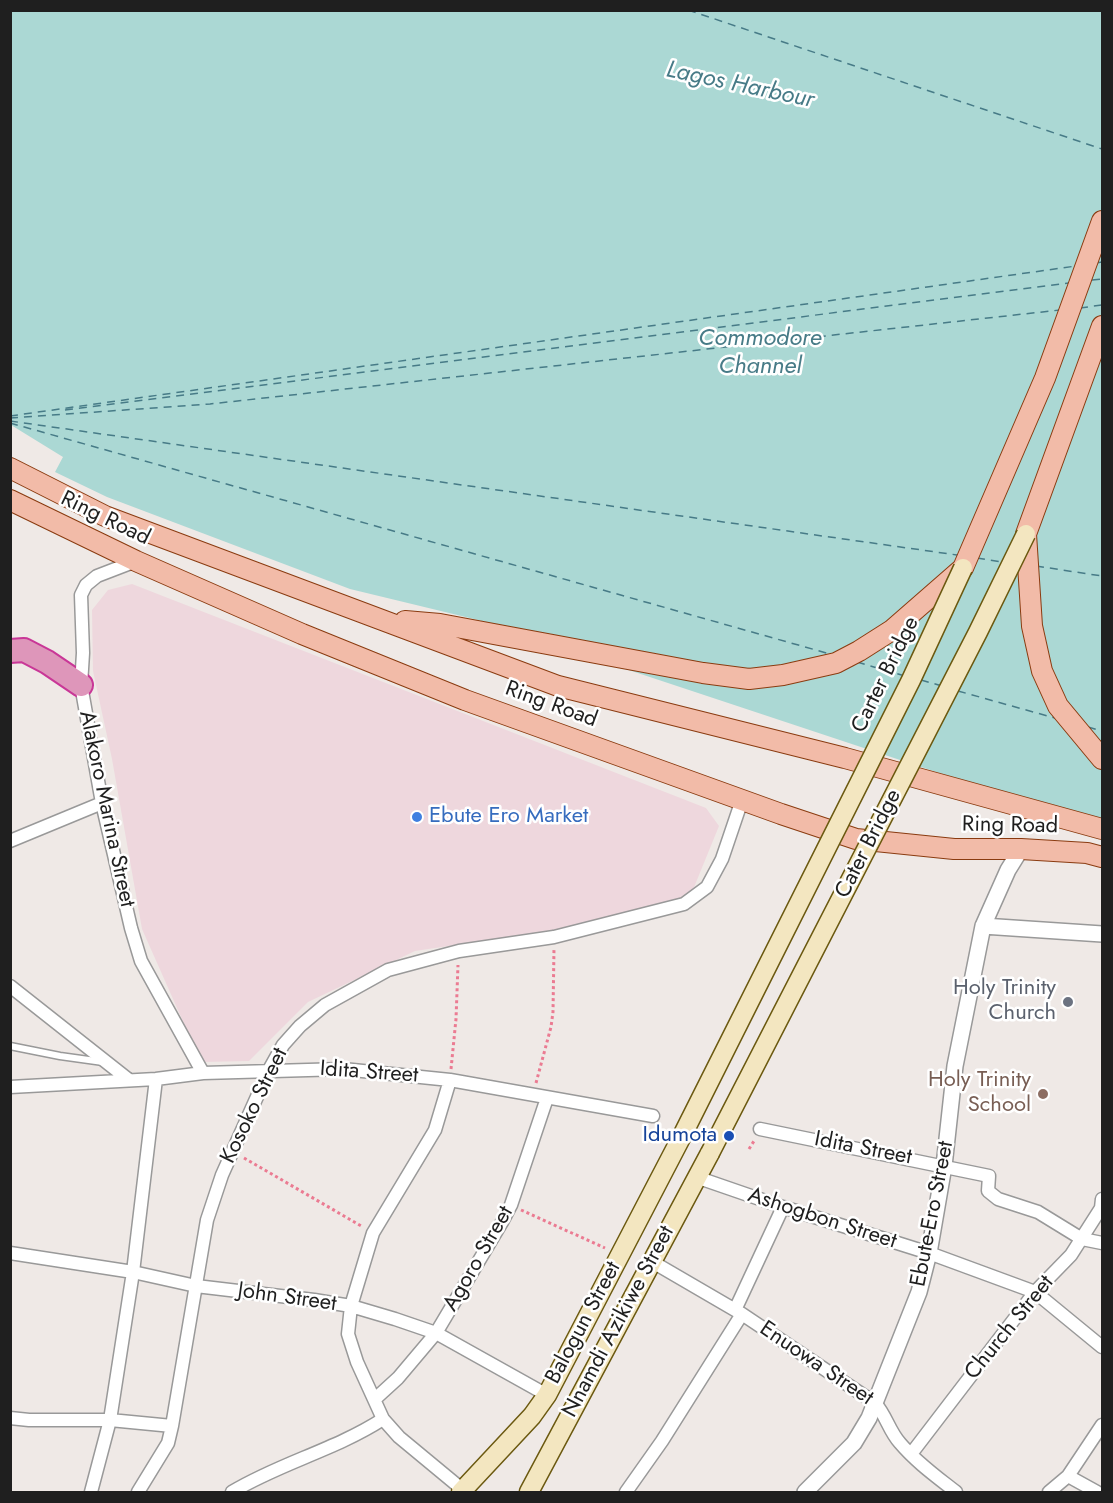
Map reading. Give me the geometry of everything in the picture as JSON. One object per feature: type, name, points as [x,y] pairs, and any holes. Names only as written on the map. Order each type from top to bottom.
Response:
[{"type":"highway","points":[[10,651],[24,650],[81,685]]},
{"type":"main road","name":"Carter Bridge","points":[[682,1136],[906,690],[963,568],[1045,378],[1102,220]]},
{"type":"main road","points":[[1102,326],[1026,534],[1032,626],[1042,671],[1058,706],[1102,759]]},
{"type":"main road","name":"Ring Road","points":[[10,468],[105,516],[558,686],[845,758],[1102,829]]},
{"type":"main road","name":"Ring Road","points":[[10,500],[136,561],[302,634],[465,700],[856,839],[954,849],[1021,849],[1095,855]]},
{"type":"main road","name":"Cater Bridge","points":[[710,1153],[978,632],[1026,534]]},
{"type":"main road","points":[[384,620],[440,624],[703,673],[749,679],[783,675],[836,663],[892,630],[963,568]]},
{"type":"main road","name":"Balogun Street","points":[[462,1491],[532,1416],[547,1395],[682,1136]]},
{"type":"main road","name":"Nnamdi Azikiwe Street","points":[[529,1492],[710,1153]]},
{"type":"street","name":"Alakoro Marina Street","points":[[136,561],[98,576],[86,585],[81,595],[83,653],[81,685],[102,803],[141,961],[202,1073]]},
{"type":"street","name":"Kosoko Street","points":[[138,1492],[168,1443],[207,1220],[222,1175],[269,1070],[283,1045],[300,1026],[325,1005],[388,970],[459,951],[554,937],[684,904],[707,887],[722,859],[742,800]]},
{"type":"street","points":[[10,841],[102,803]]},
{"type":"street","name":"Ebute-Ero Street","points":[[805,1492],[854,1443],[876,1403],[919,1292],[929,1253],[944,1166],[956,1066],[983,926],[1008,870],[1021,849]]},
{"type":"street","points":[[983,926],[1102,934]]},
{"type":"street","points":[[10,986],[129,1080]]},
{"type":"street","name":"Idita Street","points":[[10,1087],[202,1073],[343,1069],[450,1080],[653,1116]]},
{"type":"street","points":[[91,1492],[111,1420],[133,1272],[156,1078]]},
{"type":"street","points":[[450,1080],[435,1130],[373,1233],[351,1306],[348,1334],[357,1362],[383,1419],[399,1437],[462,1491]]},
{"type":"street","name":"Agoro Street","points":[[375,1399],[398,1378],[436,1333],[511,1205],[548,1098]]},
{"type":"street","name":"Idita Street","points":[[760,1129],[988,1176],[988,1191],[998,1199],[1038,1212],[1082,1239]]},
{"type":"street","name":"Ashogbon Street","points":[[696,1178],[929,1253],[1035,1292],[1102,1347]]},
{"type":"street","name":"Church Street","points":[[911,1454],[1035,1292],[1071,1255],[1101,1208],[1102,1198]]},
{"type":"street","points":[[626,1492],[662,1441],[738,1312],[783,1207]]},
{"type":"street","points":[[1082,1239],[1102,1243]]},
{"type":"street","name":"John Street","points":[[10,1253],[133,1272],[196,1286],[351,1306],[395,1318],[436,1333],[547,1395]]},
{"type":"street","name":"Enuowa Street","points":[[651,1261],[738,1312],[876,1403],[884,1414],[889,1430],[911,1454],[956,1492]]},
{"type":"street","points":[[10,1418],[111,1420],[172,1426]]},
{"type":"street","points":[[232,1492],[267,1473],[315,1455],[383,1419]]},
{"type":"street","points":[[1049,1492],[1068,1476],[1102,1425]]},
{"type":"street","points":[[1068,1476],[1098,1492]]},
{"type":"lane","points":[[10,1046],[106,1062]]},
{"type":"path","points":[[533,1096],[551,1027],[555,997],[554,937]]},
{"type":"path","points":[[450,1080],[459,951]]},
{"type":"path","points":[[232,1152],[373,1233]]},
{"type":"path","points":[[511,1205],[620,1255]]},
{"type":"shaded area","name":"Ebute Ero Market","points":[[132,584],[706,808],[719,826],[688,902],[628,924],[522,935],[415,951],[308,1002],[249,1061],[201,1062],[142,929],[112,759],[93,671],[92,610],[108,590]]},
{"type":"water","name":"Commodore Channel","points":[[10,11],[1102,11],[1102,827],[478,620],[350,589],[107,497],[55,472],[63,457],[11,425]]},
{"type":"ferry route","points":[[688,10],[1102,149]]},
{"type":"ferry route","points":[[1096,263],[1102,262]]},
{"type":"ferry route","points":[[10,416],[1076,266]]},
{"type":"ferry route","points":[[1092,280],[1102,279]]},
{"type":"ferry route","points":[[65,410],[1069,283]]},
{"type":"ferry route","points":[[1080,308],[1102,305]]},
{"type":"ferry route","points":[[10,418],[210,404],[1060,310]]},
{"type":"ferry route","points":[[10,421],[957,555]]},
{"type":"ferry route","points":[[10,423],[830,654]]},
{"type":"ferry route","points":[[977,558],[1002,562]]},
{"type":"ferry route","points":[[1036,566],[1102,576]]},
{"type":"ferry route","points":[[857,662],[905,676]]},
{"type":"ferry route","points":[[921,680],[942,686]]},
{"type":"ferry route","points":[[958,691],[1055,718]]},
{"type":"ferry route","points":[[1088,727],[1102,731]]},
{"type":"place","name":"Ebute Ero Market","points":[[417,817]]},
{"type":"place","name":"Holy Trinity Church","points":[[1068,1002]]},
{"type":"place","name":"Holy Trinity School","points":[[1043,1094]]},
{"type":"place","name":"Idumota","points":[[729,1136]]},
{"type":"water label","name":"Lagos Harbour","points":[[740,86]]}]
